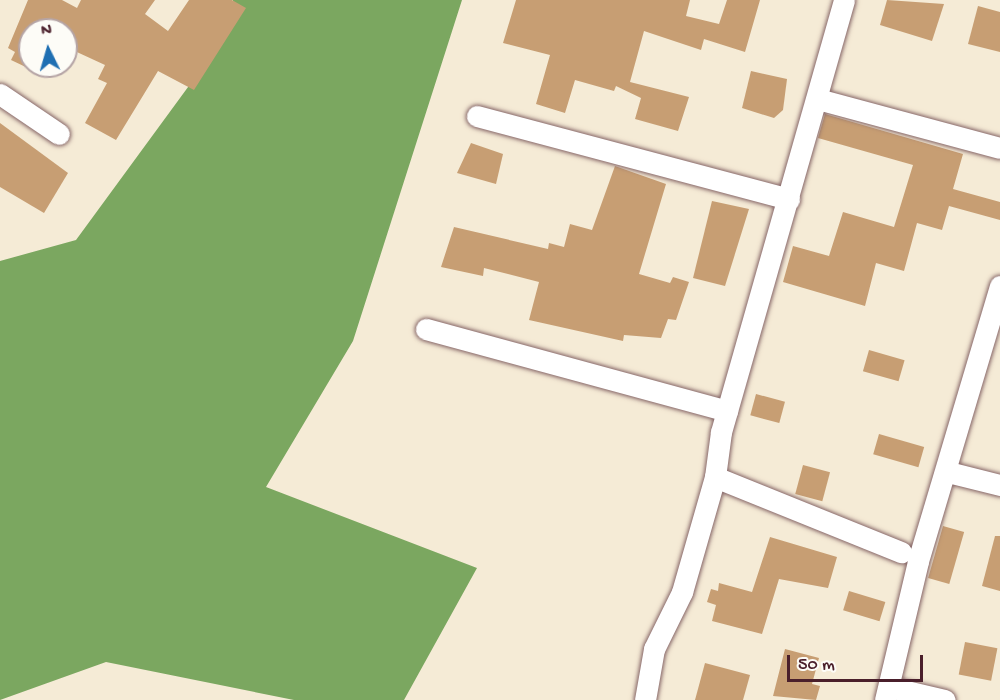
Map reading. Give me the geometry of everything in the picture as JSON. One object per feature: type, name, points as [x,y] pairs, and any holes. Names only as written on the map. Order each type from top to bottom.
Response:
[{"type":"street","points":[[645,700],[654,649],[682,592],[715,477],[727,411],[818,99],[844,0]]},
{"type":"street","points":[[0,94],[59,134]]},
{"type":"street","points":[[818,99],[1000,148]]},
{"type":"street","points":[[477,116],[789,199]]},
{"type":"street","points":[[945,700],[887,693],[918,561],[948,472],[981,337],[1000,286]]},
{"type":"street","points":[[426,329],[727,411]]},
{"type":"street","points":[[948,472],[1000,485]]},
{"type":"street","points":[[715,477],[901,552]]},
{"type":"green space","points":[[233,0],[462,0],[353,341],[266,487],[477,568],[404,700],[294,700],[106,662],[0,700],[0,261],[76,240],[232,27]]},
{"type":"building","points":[[28,0],[62,0],[77,8],[81,0],[155,0],[145,14],[168,31],[189,0],[232,0],[246,8],[194,90],[158,71],[116,140],[85,123],[107,83],[98,79],[105,65],[78,53],[78,18],[20,18]]},
{"type":"building","points":[[516,0],[690,0],[686,16],[719,24],[727,0],[760,0],[745,52],[704,39],[701,50],[644,31],[630,82],[689,97],[678,131],[635,119],[641,98],[616,86],[614,91],[575,80],[565,113],[536,104],[550,55],[503,43]]},
{"type":"building","points":[[887,0],[944,4],[932,41],[880,25]]},
{"type":"building","points":[[978,6],[1000,12],[1000,52],[968,44]]},
{"type":"building","points":[[18,24],[18,63],[11,60],[15,52],[8,48]]},
{"type":"building","points":[[751,71],[787,79],[783,110],[774,118],[742,108]]},
{"type":"building","points":[[825,114],[963,154],[953,189],[1000,202],[1000,220],[949,206],[942,230],[917,223],[904,271],[876,263],[865,306],[783,282],[793,246],[829,256],[843,212],[894,227],[913,165],[818,138]]},
{"type":"building","points":[[0,123],[68,173],[44,213],[0,187]]},
{"type":"building","points":[[471,143],[503,154],[496,184],[457,173]]},
{"type":"building","points":[[615,166],[666,184],[639,274],[670,283],[673,277],[689,282],[676,320],[668,319],[661,338],[624,335],[623,341],[529,320],[539,282],[484,268],[483,276],[441,267],[454,227],[548,249],[549,243],[564,247],[570,224],[592,230]]},
{"type":"building","points":[[712,201],[749,209],[725,286],[693,278]]},
{"type":"building","points":[[869,350],[905,360],[899,381],[863,371]]},
{"type":"building","points":[[756,394],[785,402],[779,423],[750,415]]},
{"type":"building","points":[[879,434],[924,447],[918,467],[873,454]]},
{"type":"building","points":[[803,465],[830,472],[822,501],[795,494]]},
{"type":"building","points":[[943,526],[964,532],[949,584],[928,578]]},
{"type":"building","points":[[995,536],[1000,536],[1000,591],[982,586]]},
{"type":"building","points":[[770,537],[837,557],[828,588],[779,579],[762,634],[712,621],[716,605],[707,602],[711,589],[718,591],[719,583],[752,592]]},
{"type":"building","points":[[849,591],[885,602],[879,621],[843,610]]},
{"type":"building","points":[[965,642],[997,648],[991,681],[959,674]]},
{"type":"building","points":[[785,649],[819,658],[812,684],[820,686],[816,700],[773,696]]},
{"type":"building","points":[[705,663],[750,675],[743,700],[695,700]]}]
